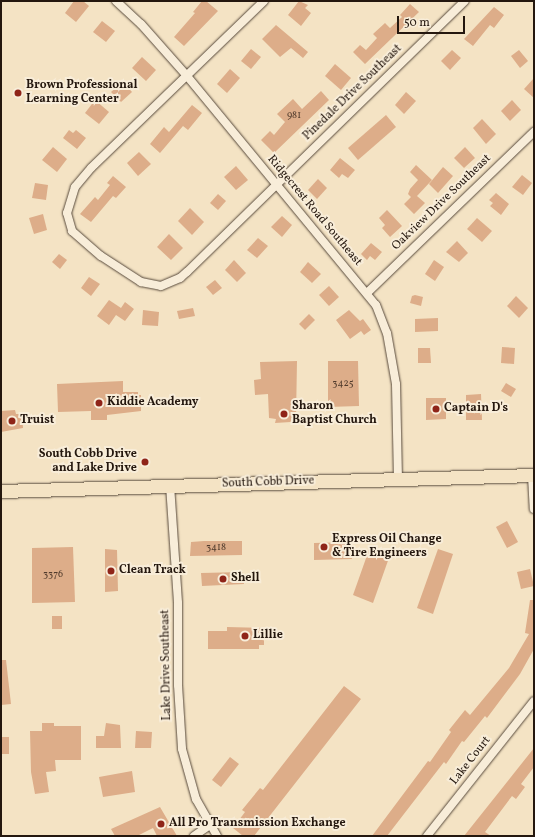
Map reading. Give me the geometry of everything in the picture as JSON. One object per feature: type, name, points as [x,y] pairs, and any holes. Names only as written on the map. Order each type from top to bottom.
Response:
[{"type":"main road","name":"South Cobb Drive","points":[[1,491],[533,475]]},
{"type":"street","name":"Ridgecrest Road Southeast","points":[[116,1],[141,24],[188,76],[367,293],[383,319],[391,348],[396,384],[398,479]]},
{"type":"street","name":"Pinedale Drive Southeast","points":[[264,1],[91,168],[75,187],[67,213],[69,225],[74,234],[133,278],[150,285],[161,286],[184,275],[465,1]]},
{"type":"street","name":"Oakview Drive Southeast","points":[[367,293],[534,132]]},
{"type":"street","points":[[533,475],[534,508]]},
{"type":"street","name":"Lake Drive Southeast","points":[[170,485],[178,603],[178,685],[182,750],[192,789],[217,836]]},
{"type":"street","name":"Lake Court","points":[[427,836],[534,701]]},
{"type":"street","points":[[194,836],[210,825]]},
{"type":"building","points":[[74,1],[83,1],[89,6],[76,22],[65,13]]},
{"type":"building","points":[[202,1],[206,1],[218,11],[184,46],[174,37],[195,13],[193,12]]},
{"type":"building","points":[[299,1],[308,5],[305,8],[311,13],[301,26],[288,15]]},
{"type":"building","points":[[410,4],[419,12],[365,64],[353,52],[360,45],[366,50],[377,38],[373,34],[385,23],[390,28],[402,17],[400,15]]},
{"type":"building","points":[[494,7],[504,15],[494,28],[490,25],[473,46],[464,39]]},
{"type":"building","points":[[102,21],[115,31],[106,42],[93,32]]},
{"type":"building","points":[[276,25],[308,52],[303,58],[291,48],[280,57],[262,39]]},
{"type":"building","points":[[251,49],[261,57],[251,69],[241,61]]},
{"type":"building","points":[[452,50],[461,58],[450,70],[441,61]]},
{"type":"building","points":[[519,50],[528,61],[520,68],[511,56]]},
{"type":"building","points":[[142,57],[156,70],[146,81],[132,68]]},
{"type":"building","points":[[335,64],[351,78],[341,90],[325,76]]},
{"type":"building","points":[[230,69],[240,78],[227,93],[217,84]]},
{"type":"building","points":[[534,78],[534,98],[524,89]]},
{"type":"building","points":[[123,82],[132,92],[121,102],[111,92]]},
{"type":"building","points":[[321,91],[329,100],[274,153],[261,140],[270,131],[274,135],[285,122],[277,114],[293,99],[302,109]]},
{"type":"building","points":[[406,92],[416,101],[404,114],[395,105]]},
{"type":"building","points":[[95,100],[109,112],[99,124],[85,113]]},
{"type":"building","points":[[512,100],[521,110],[510,121],[501,111]]},
{"type":"building","points":[[192,105],[202,113],[188,130],[183,126],[160,153],[150,144],[164,127],[169,132]]},
{"type":"building","points":[[386,115],[396,127],[358,160],[348,148]]},
{"type":"building","points":[[482,119],[496,134],[486,144],[473,128]]},
{"type":"building","points":[[69,130],[73,133],[76,130],[86,138],[77,149],[63,138]]},
{"type":"building","points":[[53,147],[67,159],[57,172],[42,160]]},
{"type":"building","points":[[465,147],[475,158],[464,168],[454,158]]},
{"type":"building","points":[[139,152],[151,164],[138,176],[127,163]]},
{"type":"building","points":[[340,158],[355,170],[348,178],[342,174],[339,178],[330,170]]},
{"type":"building","points":[[416,165],[432,180],[417,196],[425,203],[414,214],[404,204],[411,197],[408,194],[410,189],[418,180],[410,172]]},
{"type":"building","points":[[236,166],[248,180],[236,190],[224,177]]},
{"type":"building","points":[[443,167],[453,176],[438,193],[429,184]]},
{"type":"building","points":[[522,175],[532,183],[523,195],[512,187]]},
{"type":"building","points":[[113,176],[126,187],[116,198],[113,196],[91,222],[80,214],[95,197],[98,200],[110,185],[107,183]]},
{"type":"building","points":[[318,179],[327,188],[317,199],[308,190]]},
{"type":"building","points":[[35,183],[48,185],[46,200],[32,198]]},
{"type":"building","points":[[496,193],[509,204],[501,215],[490,206],[493,203],[489,200]]},
{"type":"building","points":[[218,194],[226,201],[218,210],[210,203]]},
{"type":"building","points":[[190,208],[204,222],[192,235],[178,221]]},
{"type":"building","points":[[387,210],[402,226],[390,237],[382,228],[385,225],[379,218]]},
{"type":"building","points":[[43,214],[47,230],[34,234],[29,218]]},
{"type":"building","points":[[282,216],[292,225],[282,237],[271,227]]},
{"type":"building","points":[[477,218],[492,231],[482,242],[467,229]]},
{"type":"building","points":[[169,234],[183,248],[171,260],[157,247]]},
{"type":"building","points":[[258,238],[268,246],[257,258],[247,250]]},
{"type":"building","points":[[457,241],[468,253],[459,262],[446,252]]},
{"type":"building","points":[[371,243],[382,252],[375,260],[370,256],[367,260],[361,254]]},
{"type":"building","points":[[59,254],[67,260],[60,269],[52,262]]},
{"type":"building","points":[[234,260],[246,273],[237,282],[225,270]]},
{"type":"building","points":[[434,260],[444,267],[435,281],[425,274]]},
{"type":"building","points":[[308,262],[321,274],[312,283],[300,272]]},
{"type":"building","points":[[89,277],[100,284],[91,296],[81,288]]},
{"type":"building","points":[[215,280],[222,288],[213,295],[206,287]]},
{"type":"building","points":[[329,286],[339,297],[329,306],[319,295]]},
{"type":"building","points":[[415,295],[423,297],[421,306],[410,303],[412,296]]},
{"type":"building","points":[[516,296],[528,308],[519,318],[507,306]]},
{"type":"building","points":[[109,300],[121,308],[125,302],[134,309],[125,321],[116,315],[109,325],[97,316]]},
{"type":"building","points":[[193,308],[195,316],[179,319],[177,311]]},
{"type":"building","points":[[143,310],[159,312],[158,326],[142,325]]},
{"type":"building","points":[[349,310],[360,321],[363,319],[371,330],[364,335],[361,331],[350,339],[336,320]]},
{"type":"building","points":[[309,314],[315,320],[305,330],[299,324]]},
{"type":"building","points":[[438,318],[438,331],[415,332],[415,319]]},
{"type":"building","points":[[502,347],[515,348],[514,364],[501,363]]},
{"type":"building","points":[[418,348],[430,348],[431,363],[418,363]]},
{"type":"building","points":[[297,361],[296,418],[291,418],[291,422],[275,423],[276,419],[269,418],[268,394],[255,395],[254,380],[261,379],[260,362]]},
{"type":"building","points":[[328,361],[358,361],[359,406],[328,407]]},
{"type":"building","name":"Kiddie Academy","points":[[123,381],[123,392],[138,392],[138,395],[141,395],[141,411],[107,415],[107,420],[91,420],[91,411],[58,412],[57,384]]},
{"type":"building","points":[[506,383],[516,389],[511,397],[501,391]]},
{"type":"building","points":[[481,394],[482,420],[466,420],[466,395]]},
{"type":"building","name":"Captain D's","points":[[426,398],[446,398],[446,419],[426,420]]},
{"type":"building","name":"Truist","points":[[15,410],[16,414],[22,414],[23,428],[1,432],[1,411]]},
{"type":"building","points":[[507,521],[518,542],[507,548],[496,527]]},
{"type":"building","name":"Shell","points":[[242,541],[242,555],[190,556],[191,542]]},
{"type":"building","points":[[351,542],[352,559],[314,560],[314,543]]},
{"type":"building","points":[[73,547],[75,602],[32,603],[32,548]]},
{"type":"building","points":[[370,547],[390,555],[373,603],[353,595]]},
{"type":"building","name":"Clean Track","points":[[105,549],[117,550],[118,591],[105,592]]},
{"type":"building","points":[[438,549],[453,554],[433,614],[417,608]]},
{"type":"building","points":[[530,569],[534,586],[521,589],[517,572]]},
{"type":"building","name":"Shell","points":[[243,572],[244,584],[202,586],[201,573]]},
{"type":"building","points":[[530,600],[534,600],[534,649],[520,674],[487,718],[485,716],[464,742],[462,741],[446,764],[444,762],[387,836],[372,836],[428,761],[430,762],[451,732],[449,730],[465,710],[470,715],[509,668],[529,634],[525,633]]},
{"type":"building","points":[[52,616],[62,616],[62,629],[52,629]]},
{"type":"building","name":"Lillie","points":[[227,627],[264,628],[264,645],[259,645],[259,649],[208,649],[208,631],[227,631]]},
{"type":"building","points":[[1,660],[6,660],[11,704],[1,705]]},
{"type":"building","points":[[344,686],[361,699],[254,836],[243,836],[233,828],[245,812],[242,810],[260,788],[263,790]]},
{"type":"building","points":[[42,723],[54,723],[54,726],[81,726],[81,760],[55,760],[56,771],[46,772],[49,792],[35,794],[31,772],[30,731],[42,731]]},
{"type":"building","points":[[106,723],[120,725],[121,748],[96,748],[96,736],[104,736]]},
{"type":"building","points":[[136,731],[152,732],[151,748],[135,748]]},
{"type":"building","points":[[1,737],[9,737],[9,754],[1,754]]},
{"type":"building","points":[[534,748],[534,767],[521,784],[525,787],[516,799],[512,796],[485,832],[491,836],[464,836]]},
{"type":"building","points":[[230,757],[239,764],[221,787],[212,780]]},
{"type":"building","points":[[132,771],[135,792],[103,797],[99,777]]},
{"type":"building","points":[[160,807],[177,836],[157,836],[153,828],[137,836],[115,836],[111,829]]},
{"type":"place","name":"Brown Professional Learning Center","points":[[18,93]]},
{"type":"place","name":"Kiddie Academy","points":[[99,403]]},
{"type":"place","name":"Captain D's","points":[[436,409]]},
{"type":"place","name":"Sharon Baptist Church","points":[[284,414]]},
{"type":"place","name":"Truist","points":[[12,421]]},
{"type":"place","name":"South Cobb Drive and Lake Drive","points":[[145,462]]},
{"type":"place","name":"Express Oil Change & Tire Engineers","points":[[324,547]]},
{"type":"place","name":"Clean Track","points":[[111,571]]},
{"type":"place","name":"Shell","points":[[223,579]]},
{"type":"place","name":"Lillie","points":[[245,636]]},
{"type":"place","name":"All Pro Transmission Exchange","points":[[161,824]]}]
